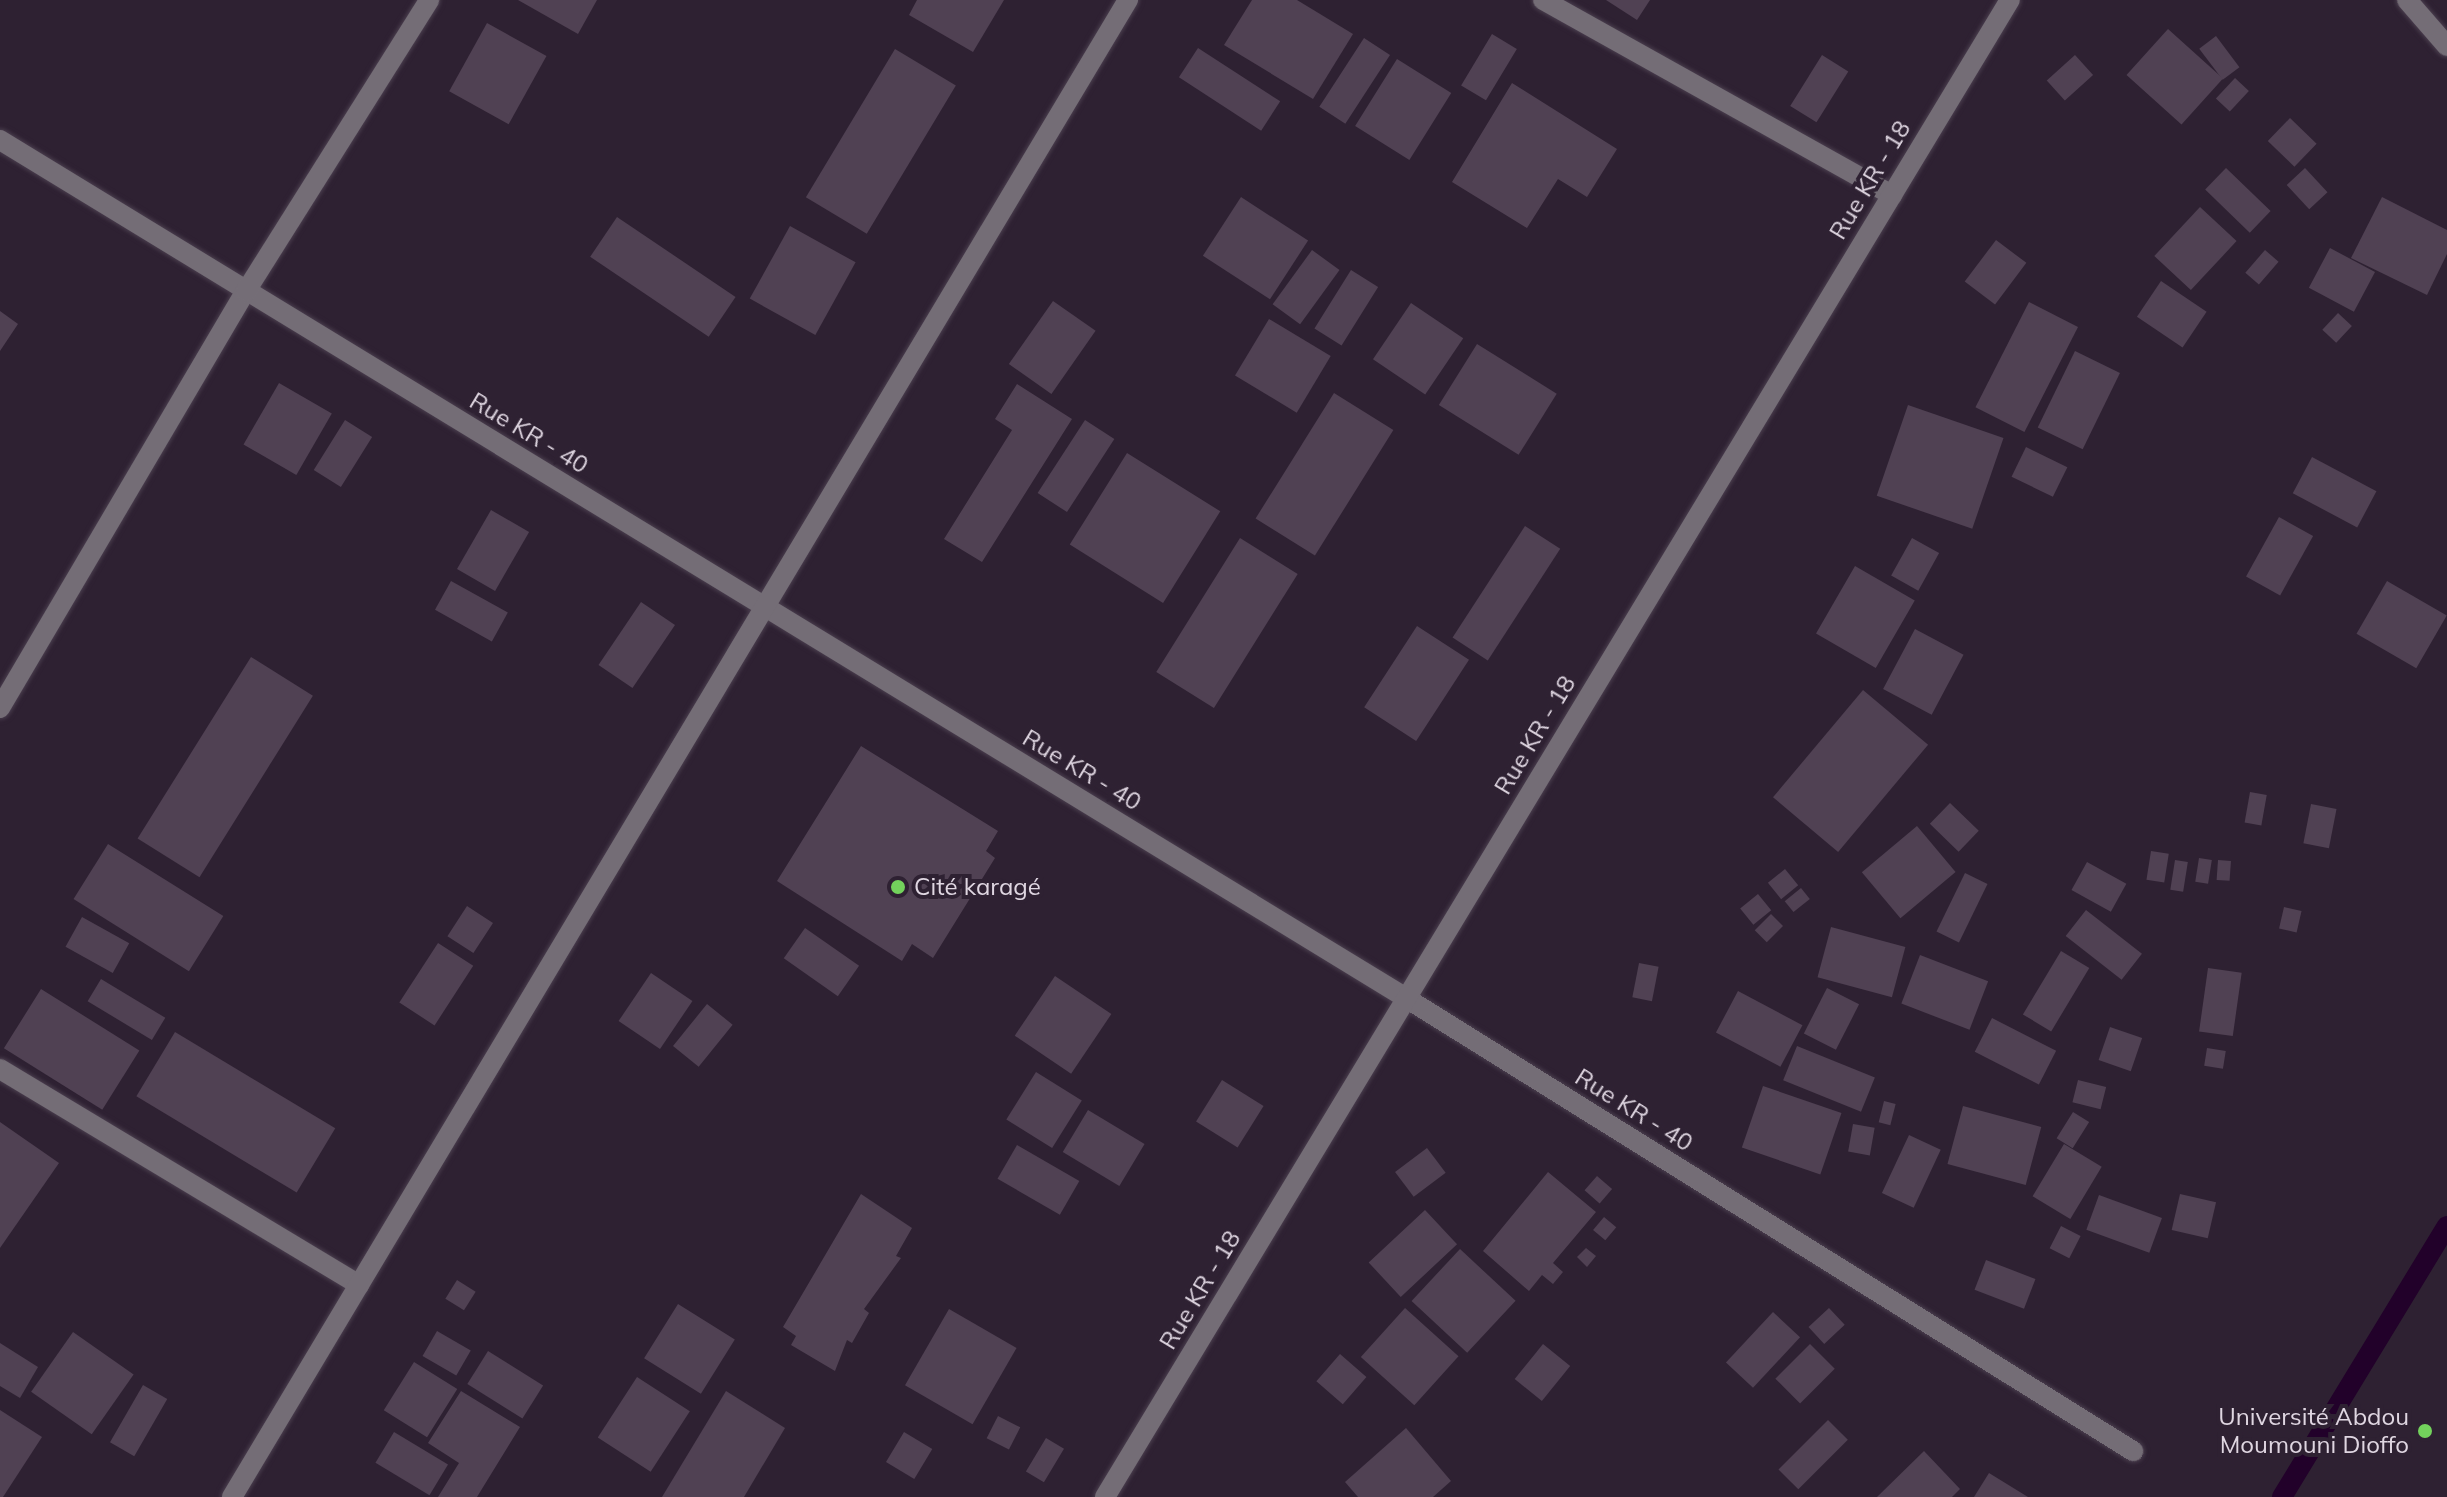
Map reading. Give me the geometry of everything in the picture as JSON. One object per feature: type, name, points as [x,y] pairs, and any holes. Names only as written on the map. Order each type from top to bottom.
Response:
[{"type":"street","points":[[0,708],[246,291],[429,0]]},
{"type":"street","points":[[232,1497],[1128,0]]},
{"type":"street","points":[[1543,0],[1892,195]]},
{"type":"street","name":"Rue KR - 18","points":[[1105,1497],[2010,0]]},
{"type":"street","points":[[2407,0],[2447,46]]},
{"type":"street","name":"Rue KR - 40","points":[[0,140],[1406,998],[2133,1451]]},
{"type":"street","points":[[0,1069],[359,1285]]},
{"type":"building","points":[[518,0],[597,0],[578,34]]},
{"type":"building","points":[[917,0],[1004,0],[973,52],[909,15]]},
{"type":"building","points":[[1252,0],[1297,0],[1353,34],[1313,99],[1224,45]]},
{"type":"building","points":[[1606,0],[1650,0],[1637,20]]},
{"type":"building","points":[[487,23],[546,56],[509,124],[449,91]]},
{"type":"building","points":[[2168,29],[2223,79],[2182,125],[2127,75]]},
{"type":"building","points":[[1492,34],[1517,49],[1486,100],[1461,85]]},
{"type":"building","points":[[2216,36],[2239,67],[2223,80],[2199,49]]},
{"type":"building","points":[[1364,38],[1390,55],[1345,124],[1319,107]]},
{"type":"building","points":[[1198,48],[1280,101],[1261,131],[1179,77]]},
{"type":"building","points":[[895,49],[956,86],[867,234],[806,197]]},
{"type":"building","points":[[1822,55],[1848,71],[1816,122],[1790,106]]},
{"type":"building","points":[[2075,55],[2093,75],[2065,100],[2047,80]]},
{"type":"building","points":[[1397,59],[1451,93],[1409,160],[1355,126]]},
{"type":"building","points":[[2235,78],[2249,91],[2230,111],[2216,98]]},
{"type":"building","points":[[1512,83],[1617,149],[1587,197],[1558,179],[1527,228],[1452,182]]},
{"type":"building","points":[[2290,118],[2317,144],[2294,167],[2268,141]]},
{"type":"building","points":[[2226,168],[2271,211],[2250,233],[2205,190]]},
{"type":"building","points":[[2305,168],[2328,192],[2309,209],[2287,185]]},
{"type":"building","points":[[1241,197],[1308,241],[1270,299],[1203,256]]},
{"type":"building","points":[[2382,197],[2447,230],[2447,254],[2427,295],[2351,258]]},
{"type":"building","points":[[2200,207],[2237,241],[2191,290],[2154,256]]},
{"type":"building","points":[[617,217],[736,297],[709,337],[590,257]]},
{"type":"building","points":[[790,226],[856,262],[815,335],[750,299]]},
{"type":"building","points":[[1996,240],[2026,263],[1995,304],[1965,282]]},
{"type":"building","points":[[2330,248],[2375,272],[2354,312],[2309,288]]},
{"type":"building","points":[[1312,250],[1340,270],[1300,324],[1273,304]]},
{"type":"building","points":[[2265,250],[2279,262],[2259,284],[2245,273]]},
{"type":"building","points":[[1351,270],[1378,287],[1342,345],[1314,329]]},
{"type":"building","points":[[2161,281],[2207,312],[2183,347],[2137,317]]},
{"type":"building","points":[[1053,301],[1096,331],[1051,394],[1009,364]]},
{"type":"building","points":[[2029,302],[2078,327],[2024,432],[1975,407]]},
{"type":"building","points":[[1411,303],[1463,338],[1425,395],[1373,359]]},
{"type":"building","points":[[0,311],[18,324],[0,351]]},
{"type":"building","points":[[2338,313],[2352,326],[2336,343],[2322,330]]},
{"type":"building","points":[[1269,319],[1331,356],[1297,413],[1235,376]]},
{"type":"building","points":[[1477,344],[1557,394],[1519,455],[1439,405]]},
{"type":"building","points":[[2075,351],[2120,373],[2083,449],[2038,427]]},
{"type":"building","points":[[279,383],[332,414],[296,475],[244,444]]},
{"type":"building","points":[[1017,384],[1072,419],[982,562],[944,539],[1012,430],[995,419]]},
{"type":"building","points":[[1334,393],[1393,430],[1315,556],[1256,519]]},
{"type":"building","points":[[1908,405],[2003,438],[1972,529],[1877,496]]},
{"type":"building","points":[[345,420],[372,437],[341,487],[314,470]]},
{"type":"building","points":[[1085,420],[1114,439],[1067,512],[1038,493]]},
{"type":"building","points":[[2026,447],[2067,467],[2053,497],[2012,477]]},
{"type":"building","points":[[1127,453],[1220,511],[1163,603],[1070,545]]},
{"type":"building","points":[[2312,457],[2376,491],[2357,527],[2293,493]]},
{"type":"building","points":[[491,510],[529,532],[495,591],[457,569]]},
{"type":"building","points":[[2279,517],[2313,536],[2280,595],[2246,576]]},
{"type":"building","points":[[1525,526],[1560,549],[1488,660],[1453,638]]},
{"type":"building","points":[[1240,538],[1298,574],[1214,708],[1156,672]]},
{"type":"building","points":[[1912,538],[1939,553],[1918,591],[1891,576]]},
{"type":"building","points":[[1855,566],[1915,600],[1876,668],[1816,634]]},
{"type":"building","points":[[451,581],[508,613],[492,641],[435,610]]},
{"type":"building","points":[[2387,581],[2447,616],[2416,668],[2356,634]]},
{"type":"building","points":[[641,602],[675,625],[632,688],[599,665]]},
{"type":"building","points":[[1417,626],[1469,660],[1416,741],[1364,707]]},
{"type":"building","points":[[1915,629],[1964,655],[1932,715],[1883,689]]},
{"type":"building","points":[[251,657],[313,696],[200,877],[138,838]]},
{"type":"building","points":[[1863,690],[1928,745],[1838,852],[1773,797]]},
{"type":"building","points":[[861,746],[998,831],[986,851],[995,858],[933,958],[912,944],[902,961],[777,881]]},
{"type":"building","points":[[2250,792],[2267,795],[2261,825],[2245,823]]},
{"type":"building","points":[[1950,803],[1979,831],[1959,852],[1930,824]]},
{"type":"building","points":[[2311,804],[2337,809],[2329,848],[2303,843]]},
{"type":"building","points":[[1917,826],[1956,872],[1900,918],[1862,872]]},
{"type":"building","points":[[108,844],[223,916],[189,971],[74,899]]},
{"type":"building","points":[[2151,851],[2169,854],[2164,882],[2146,880]]},
{"type":"building","points":[[2199,858],[2212,860],[2208,884],[2195,882]]},
{"type":"building","points":[[2175,860],[2188,862],[2183,892],[2170,890]]},
{"type":"building","points":[[2218,860],[2231,861],[2230,881],[2217,880]]},
{"type":"building","points":[[2087,862],[2126,884],[2111,912],[2071,890]]},
{"type":"building","points":[[1785,869],[1798,885],[1781,899],[1768,883]]},
{"type":"building","points":[[1965,873],[1987,884],[1959,942],[1937,931]]},
{"type":"building","points":[[1801,888],[1810,899],[1793,912],[1785,901]]},
{"type":"building","points":[[1758,894],[1771,910],[1753,925],[1740,908]]},
{"type":"building","points":[[467,906],[493,923],[473,953],[447,936]]},
{"type":"building","points":[[2284,907],[2302,911],[2297,932],[2279,928]]},
{"type":"building","points":[[2086,910],[2142,954],[2122,980],[2066,936]]},
{"type":"building","points":[[1771,914],[1783,926],[1767,942],[1755,930]]},
{"type":"building","points":[[82,917],[129,943],[113,973],[66,947]]},
{"type":"building","points":[[1831,927],[1905,947],[1892,997],[1818,977]]},
{"type":"building","points":[[805,928],[859,966],[838,996],[784,958]]},
{"type":"building","points":[[438,943],[473,966],[435,1025],[399,1003]]},
{"type":"building","points":[[2061,951],[2089,968],[2051,1031],[2023,1014]]},
{"type":"building","points":[[1920,955],[1988,981],[1970,1030],[1901,1004]]},
{"type":"building","points":[[1639,963],[1659,967],[1652,1001],[1632,997]]},
{"type":"building","points":[[2208,968],[2242,973],[2233,1036],[2199,1031]]},
{"type":"building","points":[[651,973],[692,1001],[660,1049],[619,1021]]},
{"type":"building","points":[[1055,976],[1111,1014],[1071,1074],[1015,1036]]},
{"type":"building","points":[[101,979],[165,1018],[152,1040],[88,1001]]},
{"type":"building","points":[[1827,988],[1859,1004],[1836,1050],[1804,1033]]},
{"type":"building","points":[[41,989],[139,1050],[102,1110],[4,1048]]},
{"type":"building","points":[[1738,991],[1802,1025],[1780,1067],[1716,1032]]},
{"type":"building","points":[[707,1004],[733,1025],[699,1067],[673,1046]]},
{"type":"building","points":[[1992,1018],[2056,1051],[2039,1085],[1975,1052]]},
{"type":"building","points":[[2110,1027],[2142,1038],[2131,1071],[2099,1060]]},
{"type":"building","points":[[175,1032],[335,1128],[297,1193],[136,1096]]},
{"type":"building","points":[[1797,1046],[1875,1077],[1861,1112],[1783,1080]]},
{"type":"building","points":[[2207,1048],[2226,1051],[2223,1069],[2204,1066]]},
{"type":"building","points":[[1036,1072],[1082,1101],[1052,1148],[1006,1119]]},
{"type":"building","points":[[1222,1080],[1264,1106],[1238,1148],[1196,1122]]},
{"type":"building","points":[[2078,1080],[2106,1087],[2101,1109],[2072,1102]]},
{"type":"building","points":[[1763,1086],[1841,1113],[1820,1174],[1742,1147]]},
{"type":"building","points":[[1884,1101],[1896,1104],[1890,1125],[1879,1122]]},
{"type":"building","points":[[1963,1106],[2041,1127],[2026,1185],[1947,1164]]},
{"type":"building","points":[[1088,1110],[1145,1144],[1119,1186],[1063,1152]]},
{"type":"building","points":[[2073,1112],[2089,1122],[2073,1148],[2057,1138]]},
{"type":"building","points":[[0,1122],[59,1163],[0,1248]]},
{"type":"building","points":[[1853,1124],[1875,1128],[1870,1155],[1848,1152]]},
{"type":"building","points":[[1909,1135],[1941,1150],[1914,1208],[1882,1193]]},
{"type":"building","points":[[2064,1144],[2102,1167],[2070,1219],[2033,1196]]},
{"type":"building","points":[[1017,1145],[1079,1181],[1060,1215],[998,1179]]},
{"type":"building","points":[[1427,1148],[1446,1173],[1414,1197],[1395,1172]]},
{"type":"building","points":[[1548,1172],[1596,1212],[1553,1263],[1563,1272],[1553,1284],[1542,1275],[1529,1291],[1483,1251]]},
{"type":"building","points":[[1597,1176],[1612,1189],[1600,1203],[1585,1190]]},
{"type":"building","points":[[861,1194],[912,1228],[896,1256],[901,1258],[864,1309],[869,1313],[852,1343],[847,1340],[835,1371],[791,1345],[796,1336],[783,1327]]},
{"type":"building","points":[[2180,1194],[2216,1202],[2208,1238],[2172,1230]]},
{"type":"building","points":[[2099,1195],[2162,1218],[2149,1253],[2086,1230]]},
{"type":"building","points":[[1425,1210],[1457,1244],[1401,1297],[1369,1263]]},
{"type":"building","points":[[1604,1217],[1616,1227],[1605,1240],[1593,1230]]},
{"type":"building","points":[[2061,1226],[2081,1236],[2069,1258],[2050,1248]]},
{"type":"building","points":[[1586,1248],[1596,1256],[1587,1267],[1577,1257]]},
{"type":"building","points":[[1460,1249],[1516,1301],[1467,1353],[1412,1301]]},
{"type":"building","points":[[1986,1260],[2035,1279],[2024,1309],[1975,1290]]},
{"type":"building","points":[[457,1280],[476,1292],[464,1310],[445,1299]]},
{"type":"building","points":[[678,1304],[735,1340],[701,1394],[644,1358]]},
{"type":"building","points":[[1405,1308],[1459,1356],[1414,1405],[1361,1357]]},
{"type":"building","points":[[1829,1308],[1845,1325],[1824,1344],[1809,1327]]},
{"type":"building","points":[[949,1309],[1017,1348],[973,1424],[905,1385]]},
{"type":"building","points":[[1773,1312],[1800,1337],[1753,1388],[1726,1362]]},
{"type":"building","points":[[437,1331],[471,1350],[456,1376],[422,1356]]},
{"type":"building","points":[[73,1332],[134,1374],[92,1434],[31,1392]]},
{"type":"building","points":[[0,1343],[38,1367],[20,1398],[0,1386]]},
{"type":"building","points":[[1543,1344],[1570,1366],[1542,1401],[1515,1379]]},
{"type":"building","points":[[1810,1344],[1835,1369],[1800,1403],[1775,1379]]},
{"type":"building","points":[[488,1351],[543,1385],[522,1419],[467,1384]]},
{"type":"building","points":[[1340,1354],[1366,1377],[1343,1404],[1316,1381]]},
{"type":"building","points":[[414,1362],[457,1389],[427,1437],[384,1410]]},
{"type":"building","points":[[637,1377],[690,1411],[651,1472],[598,1437]]},
{"type":"building","points":[[143,1385],[167,1399],[134,1456],[110,1442]]},
{"type":"building","points":[[461,1391],[520,1427],[477,1497],[438,1497],[459,1463],[428,1443]]},
{"type":"building","points":[[726,1391],[785,1428],[744,1497],[662,1497]]},
{"type":"building","points":[[0,1410],[42,1437],[3,1497],[0,1497]]},
{"type":"building","points":[[998,1416],[1020,1427],[1009,1450],[987,1438]]},
{"type":"building","points":[[1828,1420],[1848,1440],[1798,1489],[1779,1469]]},
{"type":"building","points":[[1406,1428],[1451,1481],[1433,1497],[1358,1497],[1345,1482]]},
{"type":"building","points":[[394,1432],[448,1464],[429,1495],[375,1463]]},
{"type":"building","points":[[904,1432],[932,1449],[914,1479],[886,1462]]},
{"type":"building","points":[[1046,1438],[1064,1449],[1044,1482],[1026,1471]]},
{"type":"building","points":[[1924,1451],[1960,1489],[1952,1497],[1877,1497]]},
{"type":"building","points":[[1989,1473],[2028,1497],[1974,1497]]},
{"type":"waterway","points":[[2282,1497],[2447,1226]]},
{"type":"place","name":"Cité karagé","points":[[898,887]]},
{"type":"place","name":"Université Abdou Moumouni Dioffo","points":[[2425,1431]]}]
